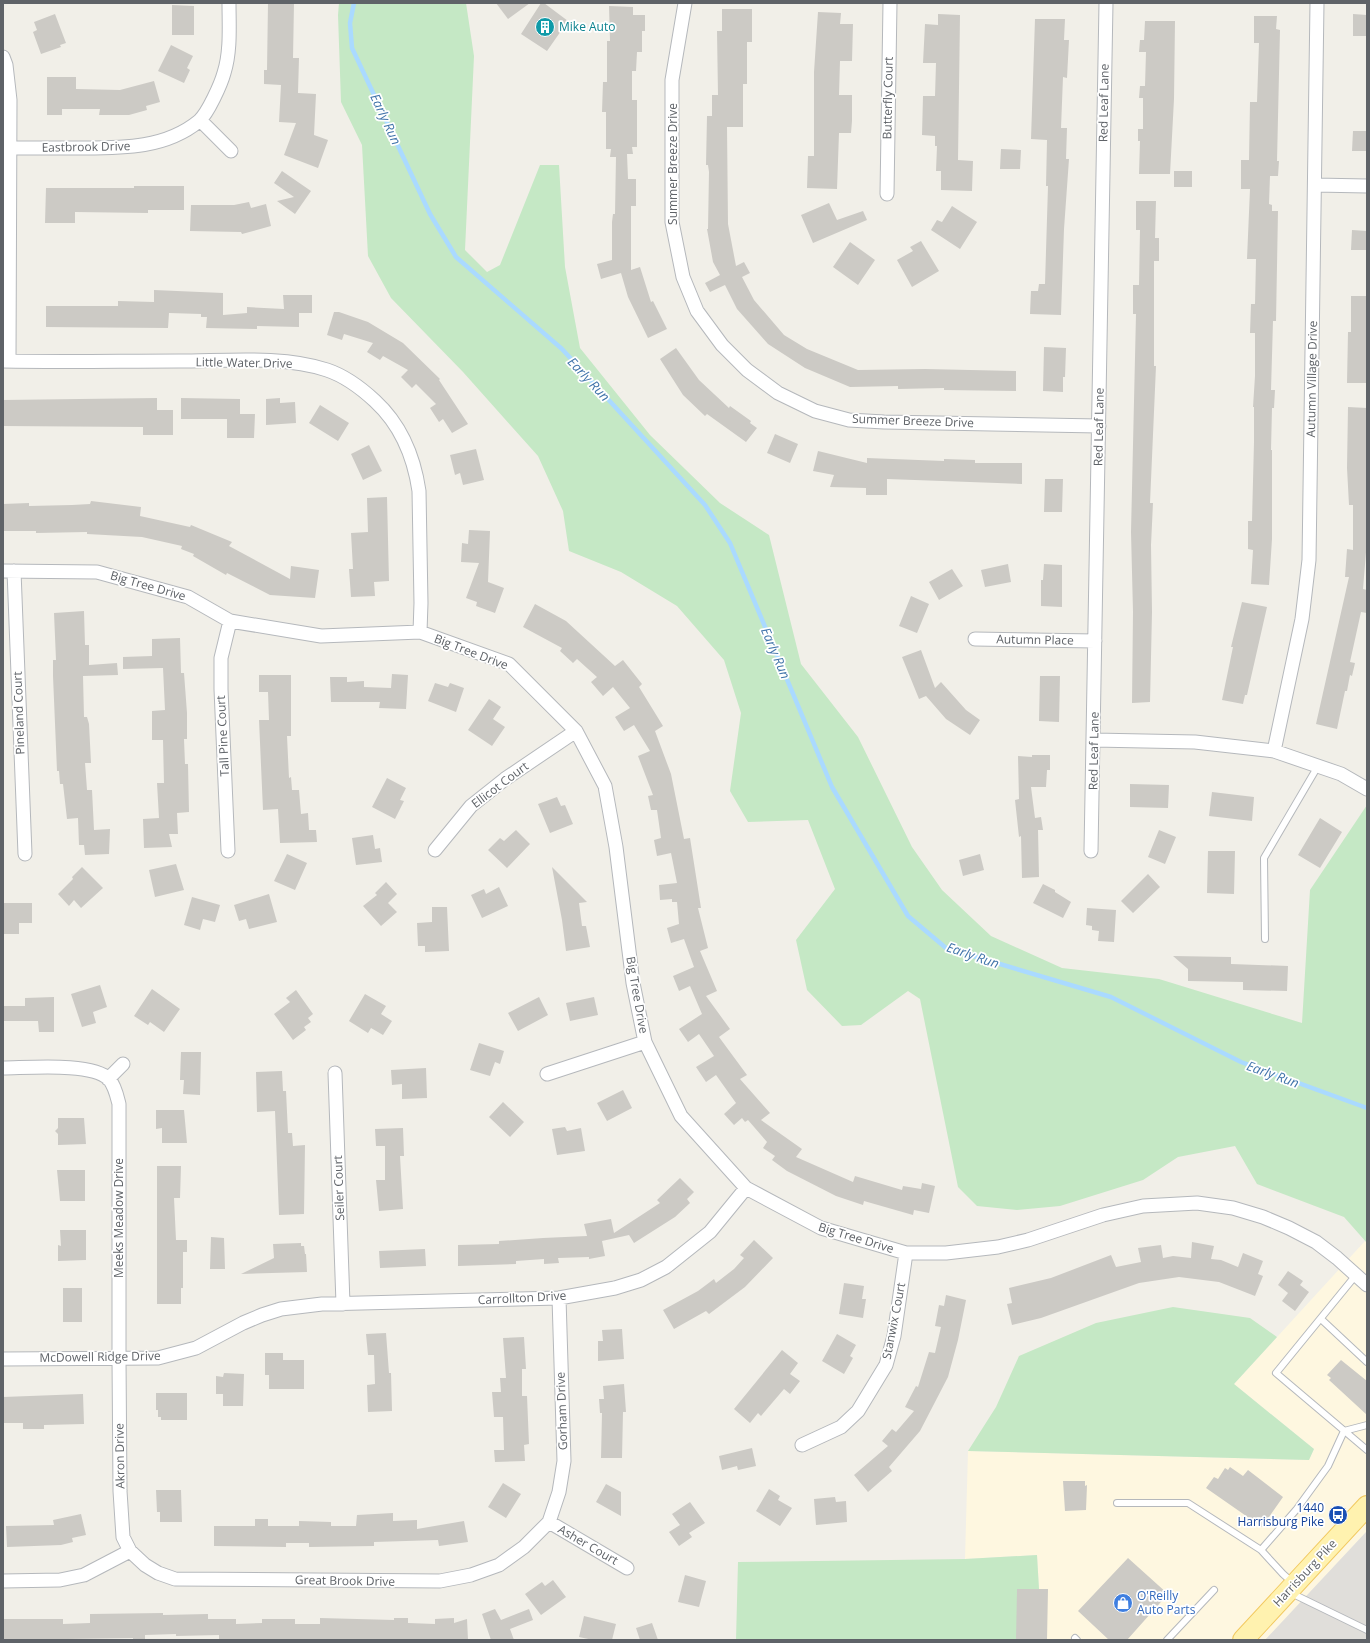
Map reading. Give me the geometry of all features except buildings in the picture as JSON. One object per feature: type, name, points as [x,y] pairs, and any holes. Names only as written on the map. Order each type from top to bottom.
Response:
[{"type":"main road","name":"Harrisburg Pike","points":[[1243,1640],[1366,1509]]},
{"type":"street","name":"Eastbrook Drive","points":[[10,148],[125,148],[152,144],[176,136],[200,120],[213,98],[225,72],[228,47],[229,3]]},
{"type":"street","name":"Summer Breeze Drive","points":[[684,3],[672,80],[672,222],[683,277],[697,311],[722,345],[747,370],[778,393],[815,411],[849,420],[1099,426]]},
{"type":"street","name":"Butterfly Court","points":[[887,194],[890,3]]},
{"type":"street","name":"Red Leaf Lane","points":[[1091,851],[1096,641],[1106,3]]},
{"type":"street","name":"Autumn Village Drive","points":[[1274,751],[1302,619],[1309,560],[1318,3]]},
{"type":"street","points":[[3,57],[6,65],[10,100],[6,361]]},
{"type":"street","points":[[200,120],[231,151]]},
{"type":"street","points":[[1315,185],[1367,186]]},
{"type":"street","name":"Little Water Drive","points":[[6,361],[280,361],[327,370],[346,379],[364,391],[383,408],[397,426],[409,449],[419,491],[421,563],[420,632]]},
{"type":"street","name":"Big Tree Drive","points":[[8,571],[97,572],[188,597],[230,621],[321,636],[420,632],[509,664],[576,731],[605,786],[616,847],[633,983],[645,1042],[681,1116],[746,1188],[821,1228],[906,1253],[946,1253],[998,1247],[1028,1240],[1103,1216],[1143,1206],[1197,1203],[1234,1208],[1263,1217],[1289,1228],[1316,1242],[1338,1258],[1367,1285]]},
{"type":"street","name":"Pineland Court","points":[[8,571],[25,854]]},
{"type":"street","name":"Tall Pine Court","points":[[228,851],[221,689],[222,658],[230,621]]},
{"type":"street","name":"Autumn Place","points":[[975,639],[1096,641]]},
{"type":"street","name":"Ellicot Court","points":[[435,850],[471,806],[505,779],[576,731]]},
{"type":"street","points":[[1094,740],[1195,742],[1274,751],[1341,774],[1367,789]]},
{"type":"street","points":[[547,1074],[645,1042]]},
{"type":"street","points":[[3,1068],[83,1068],[97,1072],[108,1079],[123,1064]]},
{"type":"street","name":"Seiler Court","points":[[335,1073],[343,1304]]},
{"type":"street","name":"Meeks Meadow Drive","points":[[108,1079],[116,1091],[119,1104],[119,1359]]},
{"type":"street","name":"Carrollton Drive","points":[[452,1301],[559,1298],[615,1288],[642,1280],[666,1267],[710,1232],[746,1188]]},
{"type":"street","name":"Stanwix Court","points":[[802,1445],[841,1427],[858,1410],[886,1365],[894,1336],[906,1253]]},
{"type":"street","name":"Gorham Drive","points":[[549,1522],[559,1492],[564,1461],[559,1298]]},
{"type":"street","name":"McDowell Ridge Drive","points":[[3,1359],[158,1358],[196,1348],[243,1322],[281,1309],[343,1304],[452,1301]]},
{"type":"street","name":"Akron Drive","points":[[119,1359],[121,1516],[123,1537],[130,1551]]},
{"type":"street","name":"Great Brook Drive","points":[[130,1551],[151,1569],[175,1579],[440,1582],[471,1575],[499,1565],[524,1547],[549,1522]]},
{"type":"street","name":"Asher Court","points":[[549,1522],[628,1568]]},
{"type":"street","points":[[3,1581],[60,1580],[84,1575],[130,1551]]},
{"type":"lane","points":[[1264,939],[1264,858],[1318,766]]},
{"type":"lane","points":[[1356,1275],[1276,1372],[1367,1450]]},
{"type":"lane","points":[[1321,1318],[1367,1362]]},
{"type":"lane","points":[[1344,1431],[1367,1426]]},
{"type":"lane","points":[[1261,1550],[1296,1510],[1328,1466],[1344,1431]]},
{"type":"lane","points":[[1117,1503],[1188,1503],[1261,1550],[1283,1574],[1291,1588],[1367,1630]]},
{"type":"lane","points":[[1167,1640],[1214,1590]]},
{"type":"shaded area","points":[[1365,1241],[1367,1243],[1367,1531],[1265,1640],[1042,1640],[1037,1555],[965,1559],[968,1451],[1309,1460],[1314,1449],[1234,1384]]},
{"type":"shaded area","points":[[1367,1531],[1367,1640],[1265,1640]]},
{"type":"green space","points":[[339,3],[466,3],[474,56],[465,250],[487,272],[500,265],[540,165],[559,165],[565,267],[580,348],[650,435],[720,503],[769,535],[801,664],[858,737],[912,847],[942,890],[991,936],[1062,968],[1159,979],[1302,1023],[1310,890],[1367,805],[1367,1243],[1344,1217],[1257,1184],[1235,1146],[1178,1157],[1143,1180],[1060,1206],[1017,1210],[977,1206],[958,1187],[920,999],[908,991],[861,1025],[842,1026],[807,990],[796,940],[835,889],[808,820],[748,822],[730,791],[741,713],[724,660],[677,606],[621,572],[569,551],[563,511],[538,456],[463,372],[391,298],[368,256],[362,145],[341,102],[338,15]]},
{"type":"green space","points":[[1173,1307],[1250,1318],[1277,1337],[1234,1384],[1314,1449],[1309,1460],[968,1451],[996,1407],[1019,1356],[1096,1323]]},
{"type":"green space","points":[[1037,1555],[1042,1640],[736,1640],[738,1562],[965,1559]]},
{"type":"waterway","name":"Early Run","points":[[354,3],[350,23],[352,48],[430,214],[456,257],[562,349],[705,505],[730,543],[832,787],[908,916],[946,948],[1111,997],[1241,1062],[1367,1108]]},
{"type":"place","name":"Mike Auto","points":[[545,27]]},
{"type":"place","name":"1440 Harrisburg Pike","points":[[1338,1515]]},
{"type":"place","name":"O'Reilly Auto Parts","points":[[1123,1603]]}]
